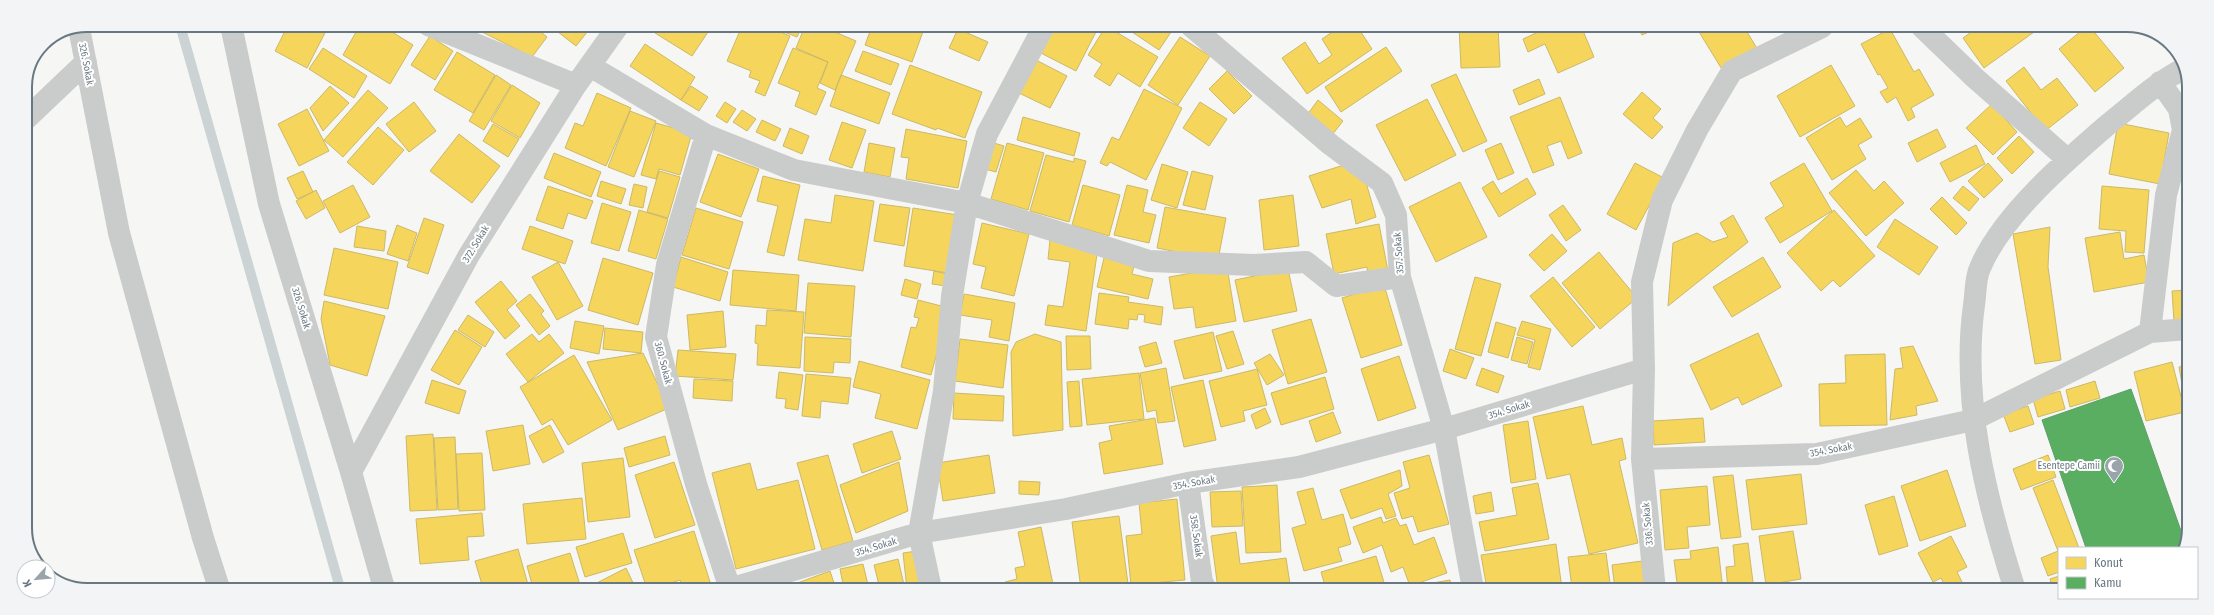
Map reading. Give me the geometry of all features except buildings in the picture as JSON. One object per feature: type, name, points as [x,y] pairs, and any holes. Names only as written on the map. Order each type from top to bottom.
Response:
[{"type":"street","name":"326. Sokak","points":[[232,32],[269,204],[351,472],[383,583]]},
{"type":"street","points":[[449,32],[576,85]]},
{"type":"street","name":"372. Sokak","points":[[351,472],[469,255],[576,85],[614,32]]},
{"type":"street","points":[[930,583],[920,533],[944,390],[952,296],[967,203],[987,134],[1041,32]]},
{"type":"street","name":"357. Sokak","points":[[1198,32],[1331,145],[1382,183],[1396,215],[1400,277],[1444,429],[1472,583]]},
{"type":"street","points":[[1642,459],[1644,369],[1642,282],[1662,200],[1697,130],[1732,71],[1812,32]]},
{"type":"street","points":[[1927,32],[1975,78],[2068,159]]},
{"type":"street","name":"326. Sokak","points":[[80,33],[119,233],[204,538],[218,583]]},
{"type":"street","points":[[32,113],[86,62]]},
{"type":"street","points":[[590,66],[706,135],[794,170],[967,203],[1149,261],[1254,265],[1306,262],[1336,286],[1400,277]]},
{"type":"street","points":[[2014,583],[1994,517],[1973,420],[1971,327],[1979,269],[2005,225],[2068,159],[2160,82],[2179,71]]},
{"type":"street","points":[[2160,82],[2179,109],[2182,125]]},
{"type":"street","points":[[2150,332],[2166,195],[2182,134]]},
{"type":"street","name":"360. Sokak","points":[[706,135],[667,265],[656,337],[696,484],[728,583]]},
{"type":"street","name":"354. Sokak","points":[[1642,459],[1817,454],[1973,420],[2150,332],[2182,329]]},
{"type":"street","name":"354. Sokak","points":[[750,583],[920,533],[1066,509],[1188,483],[1298,466],[1444,429],[1644,369]]},
{"type":"street","name":"336. Sokak","points":[[1642,459],[1654,583]]},
{"type":"street","name":"358. Sokak","points":[[1188,483],[1203,583]]},
{"type":"waterway","points":[[182,32],[339,583]]},
{"type":"place","name":"Esentepe Camii","points":[[2114,483]]}]
